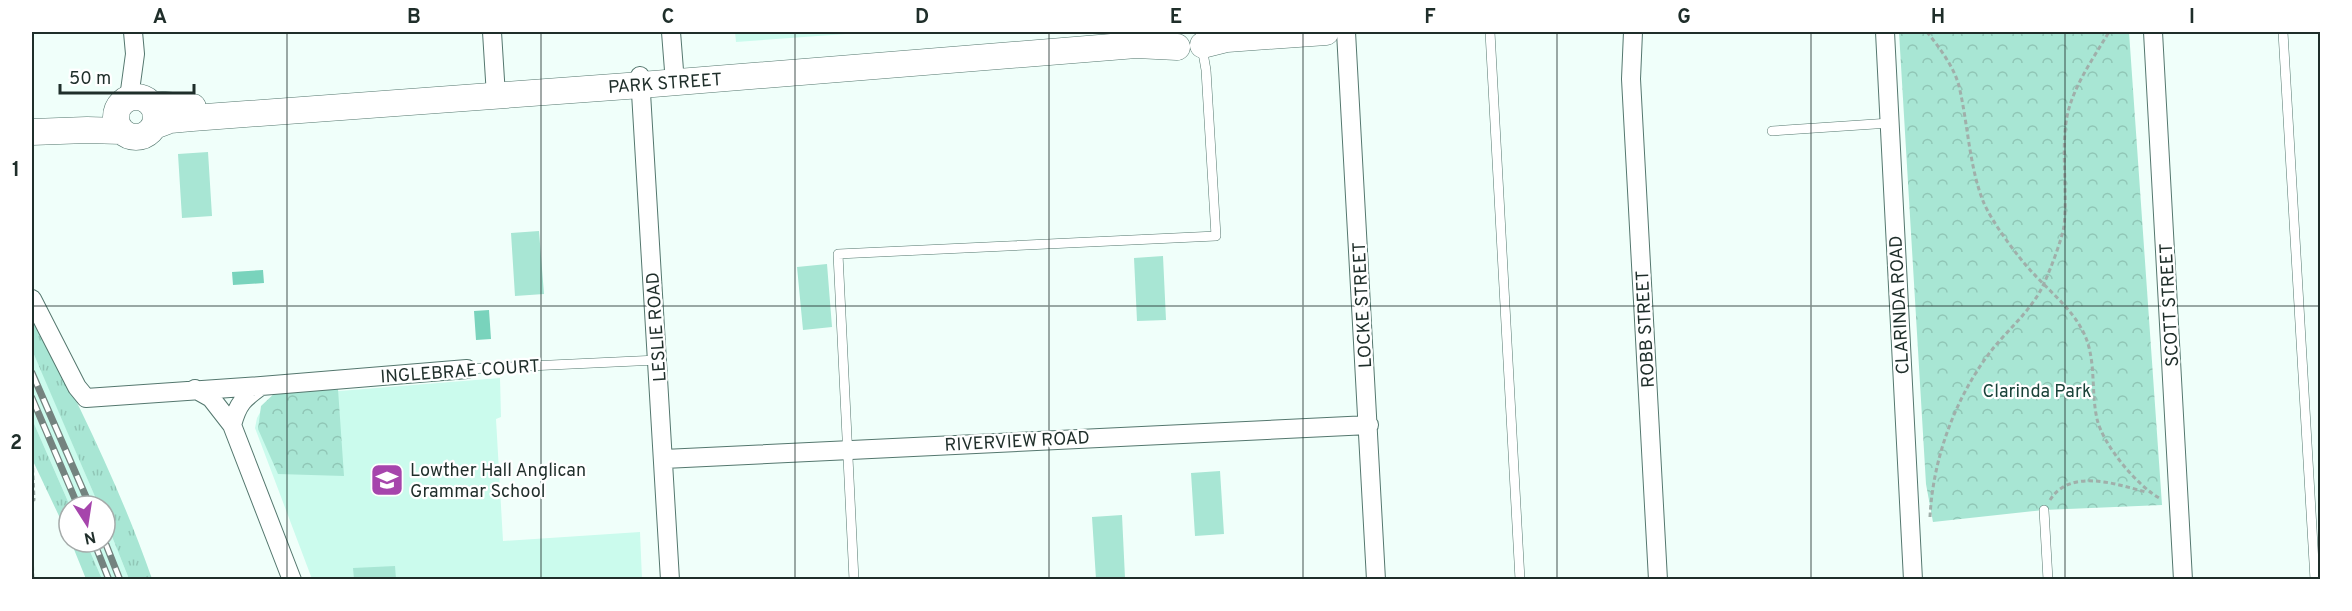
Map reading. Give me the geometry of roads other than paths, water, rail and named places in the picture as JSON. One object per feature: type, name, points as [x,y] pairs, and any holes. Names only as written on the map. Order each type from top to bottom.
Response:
[{"type":"street","points":[[133,32],[137,111]]},
{"type":"street","points":[[492,32],[496,90]]},
{"type":"street","points":[[671,32],[675,77]]},
{"type":"street","name":"PARK STREET","points":[[32,120],[137,111],[170,120],[496,90],[675,77],[1156,32]]},
{"type":"street","name":"PARK STREET","points":[[675,77],[1326,32]]},
{"type":"street","name":"LOCKE STREET","points":[[1346,32],[1376,579]]},
{"type":"street","name":"ROBB STREET","points":[[1624,32],[1631,79],[1658,579]]},
{"type":"street","name":"ROBB STREET","points":[[1631,79],[1633,32]]},
{"type":"street","name":"CLARINDA ROAD","points":[[1885,32],[1913,579]]},
{"type":"street","name":"SCOTT STREET","points":[[2153,32],[2183,579]]},
{"type":"street","name":"LESLIE ROAD","points":[[641,80],[670,579]]},
{"type":"street","name":"PARK STREET","points":[[32,132],[87,130],[137,111]]},
{"type":"street","name":"INGLEBRAE COURT","points":[[32,299],[77,387],[86,398],[467,369]]},
{"type":"street","points":[[232,425],[237,407],[245,397],[261,386]]},
{"type":"street","points":[[195,389],[211,398],[232,425],[292,579]]},
{"type":"street","name":"RIVERVIEW ROAD","points":[[664,459],[1369,425]]},
{"type":"lane","points":[[1490,32],[1520,579]]},
{"type":"lane","points":[[2283,32],[2315,579]]},
{"type":"lane","points":[[854,579],[837,254],[1216,236],[1206,70],[1192,40]]},
{"type":"lane","points":[[1772,130],[1890,123]]},
{"type":"lane","name":"INGLEBRAE COURT","points":[[467,369],[658,360]]},
{"type":"lane","points":[[2044,510],[2048,579]]},
{"type":"railway","points":[[32,373],[85,494]]},
{"type":"railway","points":[[32,398],[73,494]]},
{"type":"railway","points":[[99,554],[109,580]]},
{"type":"railway","points":[[110,554],[120,580]]},
{"type":"place","name":"Lowther Hall Anglican Grammar School","points":[[387,480]]},
{"type":"park label","name":"Clarinda Park","points":[[2037,391]]}]
